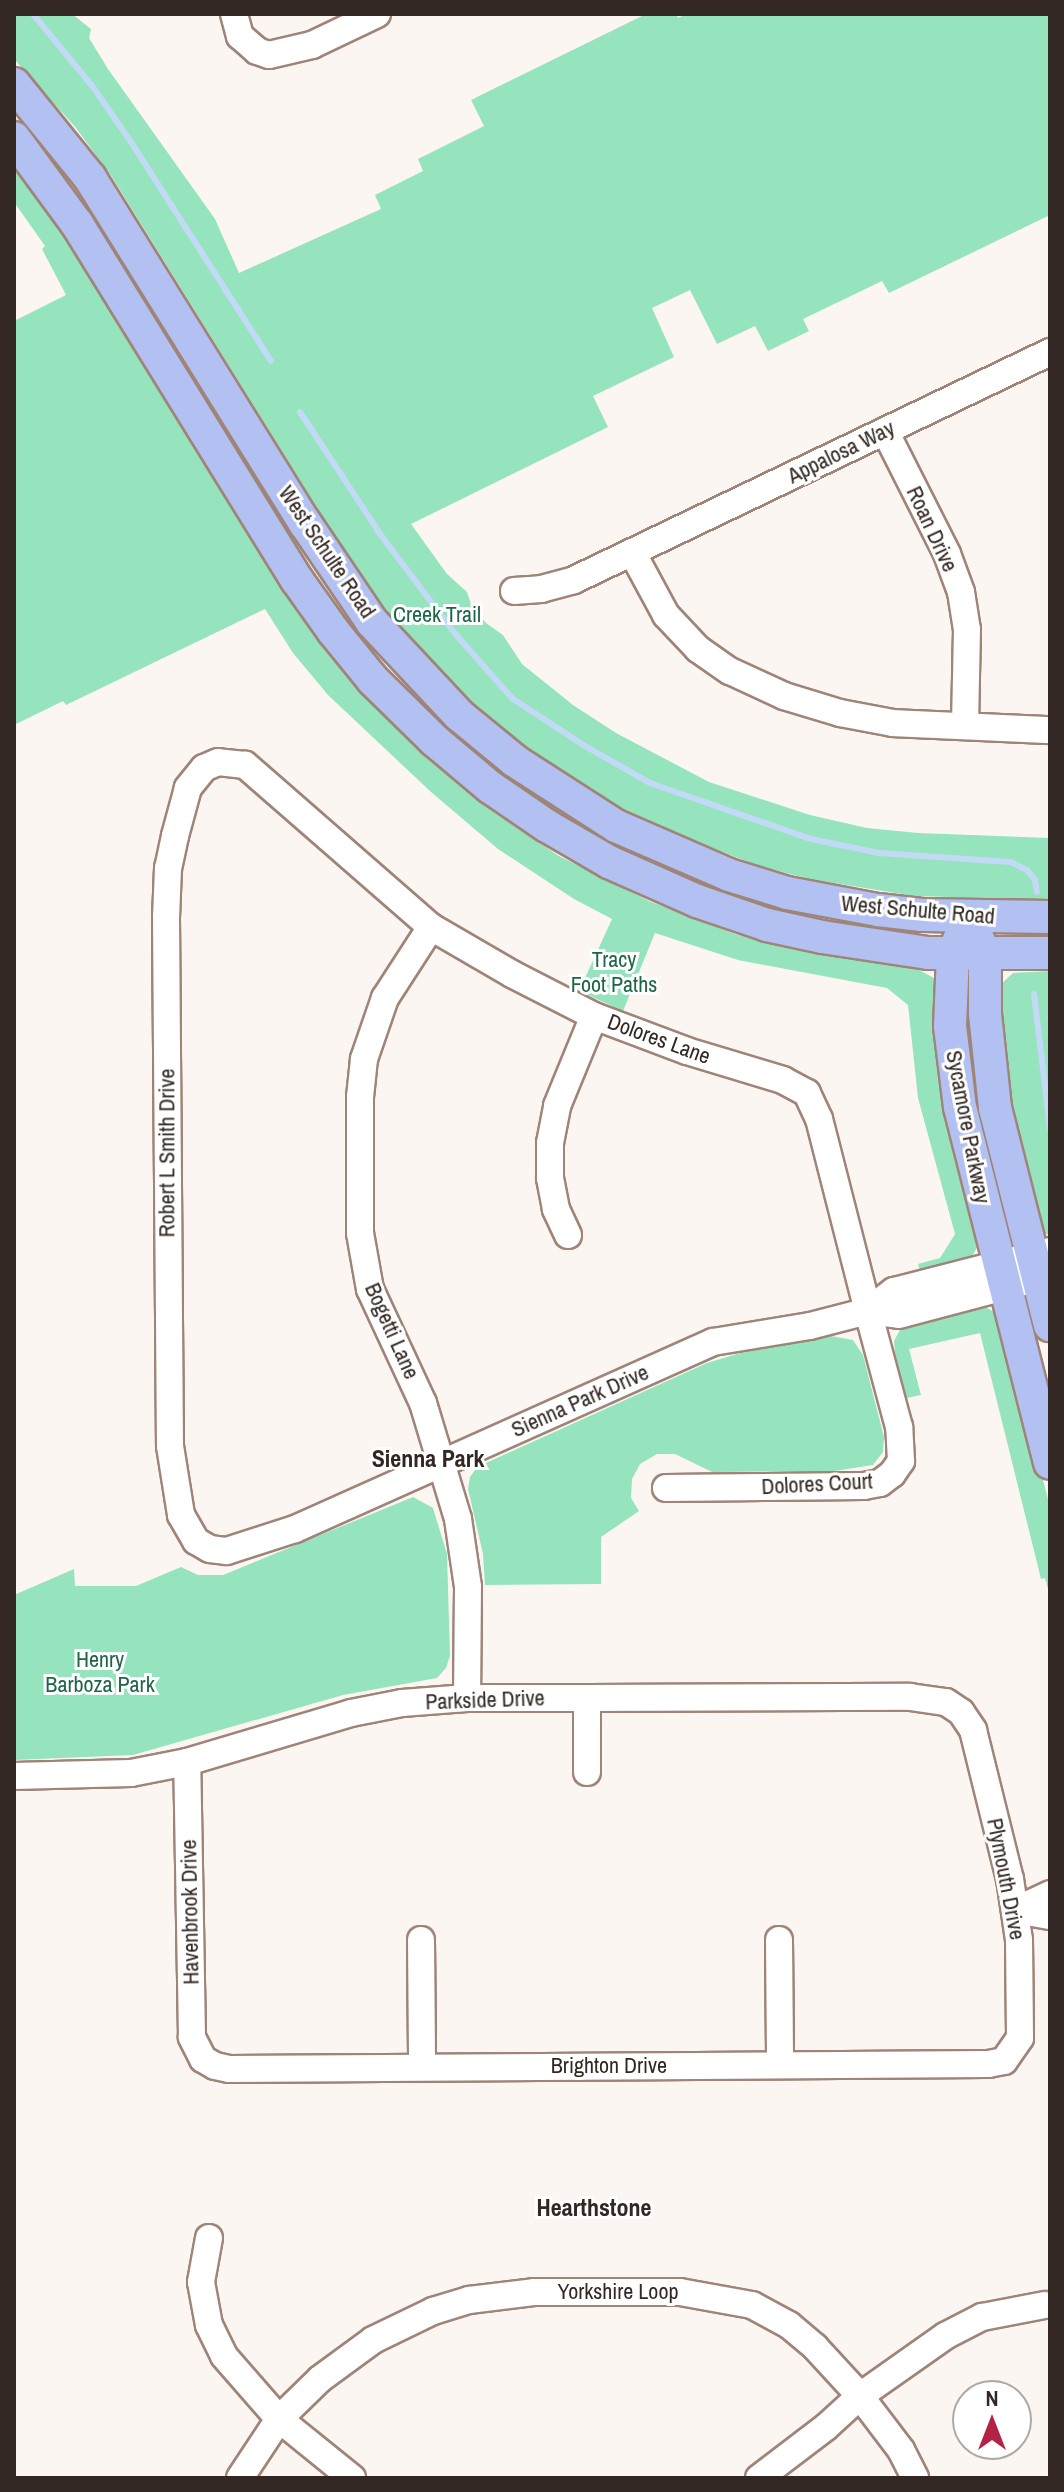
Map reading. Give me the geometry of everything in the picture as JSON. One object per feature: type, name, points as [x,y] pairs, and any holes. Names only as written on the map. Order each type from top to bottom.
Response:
[{"type":"main road","name":"West Schulte Road","points":[[14,84],[90,178],[335,569],[388,641],[459,715],[515,761],[561,793],[673,853],[729,875],[829,902],[878,910],[969,917],[1050,917]]},
{"type":"main road","name":"West Schulte Road","points":[[14,138],[77,224],[297,580],[373,680],[434,740],[490,787],[547,826],[609,862],[670,890],[767,925],[822,937],[953,955],[1050,953]]},
{"type":"main road","name":"Sycamore Parkway","points":[[969,917],[985,954],[985,1014],[995,1108],[1042,1265],[1050,1325]]},
{"type":"main road","name":"Sycamore Parkway","points":[[969,917],[953,955],[950,1026],[960,1107],[1050,1463]]},
{"type":"street","points":[[234,14],[240,36],[257,51],[283,55],[312,45],[377,14]]},
{"type":"street","name":"Appalosa Way","points":[[514,591],[541,589],[574,580],[1050,352]]},
{"type":"street","name":"Roan Drive","points":[[885,431],[947,554],[961,592],[967,629],[965,726]]},
{"type":"street","points":[[632,552],[666,615],[698,649],[730,671],[784,696],[840,713],[893,723],[1050,730]]},
{"type":"street","name":"Dolores Lane","points":[[218,762],[245,765],[256,772],[348,858],[431,927],[512,974],[594,1016],[687,1051],[783,1080],[807,1093],[819,1119],[868,1311]]},
{"type":"street","name":"Robert L Smith Drive","points":[[210,1549],[196,1541],[181,1515],[170,1446],[166,917],[168,868],[188,788],[204,768],[218,762]]},
{"type":"street","name":"Bogetti Lane","points":[[431,927],[385,998],[364,1059],[360,1097],[360,1218],[370,1289],[413,1377],[442,1463],[465,1550],[467,1698]]},
{"type":"street","points":[[568,1235],[556,1209],[550,1178],[550,1143],[557,1106],[594,1016]]},
{"type":"street","name":"Sienna Park Drive","points":[[210,1549],[245,1547],[713,1342],[810,1326],[868,1311],[894,1291],[1001,1276],[1042,1265]]},
{"type":"street","name":"Dolores Court","points":[[666,1488],[864,1486],[880,1483],[892,1474],[901,1461],[902,1445],[868,1311]]},
{"type":"street","name":"Parkside Drive","points":[[14,1776],[131,1773],[187,1762],[351,1713],[402,1703],[467,1698],[929,1698],[946,1702],[961,1712]]},
{"type":"street","points":[[587,1698],[587,1772]]},
{"type":"street","name":"Plymouth Drive","points":[[961,1712],[973,1730],[1016,1910],[1022,2019],[1020,2038],[1014,2051]]},
{"type":"street","name":"Havenbrook Drive","points":[[187,1762],[192,2037],[203,2059]]},
{"type":"street","points":[[1016,1910],[1050,1894]]},
{"type":"street","points":[[1016,1910],[1050,1916]]},
{"type":"street","points":[[421,1940],[422,2067]]},
{"type":"street","points":[[779,1940],[780,2065]]},
{"type":"street","name":"Brighton Drive","points":[[203,2059],[229,2069],[988,2064],[1004,2061],[1014,2051]]},
{"type":"street","points":[[209,2238],[201,2282],[209,2325],[224,2356],[279,2419],[352,2478]]},
{"type":"street","name":"Yorkshire Loop","points":[[240,2478],[279,2419],[320,2379],[373,2340],[457,2303],[534,2292],[680,2292],[752,2305],[789,2325],[860,2396],[901,2450],[915,2478]]},
{"type":"street","points":[[759,2478],[860,2396],[945,2336],[982,2317],[1045,2305]]},
{"type":"green space","name":"Creek Trail","points":[[14,14],[72,14],[91,29],[89,38],[108,69],[215,219],[239,273],[381,209],[375,195],[423,171],[418,159],[484,126],[471,100],[646,14],[676,14],[678,18],[687,14],[1050,14],[1050,215],[889,293],[882,281],[803,319],[809,331],[768,351],[755,326],[717,344],[690,290],[652,308],[674,357],[593,396],[608,427],[411,524],[447,574],[467,592],[472,607],[486,623],[503,635],[522,664],[573,705],[616,733],[709,782],[810,815],[867,828],[918,833],[1050,838],[1050,900],[914,896],[809,879],[756,865],[662,828],[610,802],[528,748],[480,710],[403,632],[348,558],[112,177],[76,128],[14,59]]},
{"type":"green space","name":"Tracy Foot Paths","points":[[14,167],[66,240],[300,615],[364,695],[431,762],[489,809],[559,856],[649,901],[735,934],[783,947],[919,970],[934,978],[979,1244],[971,1258],[921,1274],[918,1264],[940,1258],[955,1234],[918,1098],[908,1005],[887,988],[738,960],[655,933],[623,1011],[579,991],[612,919],[574,899],[498,849],[431,792],[328,695],[293,653],[265,609],[66,705],[63,701],[14,725],[14,321],[66,295],[42,249],[45,246],[14,202]]},
{"type":"green space","points":[[1050,971],[1050,1236],[1042,1231],[1006,1105],[999,986],[1013,973]]},
{"type":"green space","points":[[984,1306],[994,1312],[1003,1324],[1050,1507],[1050,1597],[1045,1578],[1041,1579],[980,1333],[909,1349],[921,1395],[907,1398],[895,1353],[894,1341],[902,1326]]},
{"type":"green space","points":[[831,1336],[853,1340],[863,1355],[884,1437],[883,1452],[873,1465],[834,1471],[712,1472],[675,1454],[657,1454],[640,1464],[632,1479],[631,1498],[639,1511],[601,1537],[601,1584],[485,1585],[483,1554],[468,1489],[470,1477],[477,1467],[707,1363],[740,1353]]},
{"type":"green space","name":"Henry Barboza Park","points":[[413,1497],[433,1508],[447,1554],[450,1656],[446,1668],[437,1678],[343,1695],[133,1755],[14,1760],[14,1595],[74,1569],[75,1586],[136,1586],[181,1567],[198,1575],[223,1575]]},
{"type":"waterway","points":[[33,14],[93,87],[131,142],[271,361]]},
{"type":"waterway","points":[[300,412],[380,534],[457,636],[513,699],[585,746],[650,783],[811,839],[879,853],[1011,862],[1027,870],[1035,880],[1037,892]]},
{"type":"waterway","points":[[1034,994],[1050,1128]]},
{"type":"district","name":"Sienna Park","points":[[428,1459]]},
{"type":"district","name":"Hearthstone","points":[[594,2208]]}]
